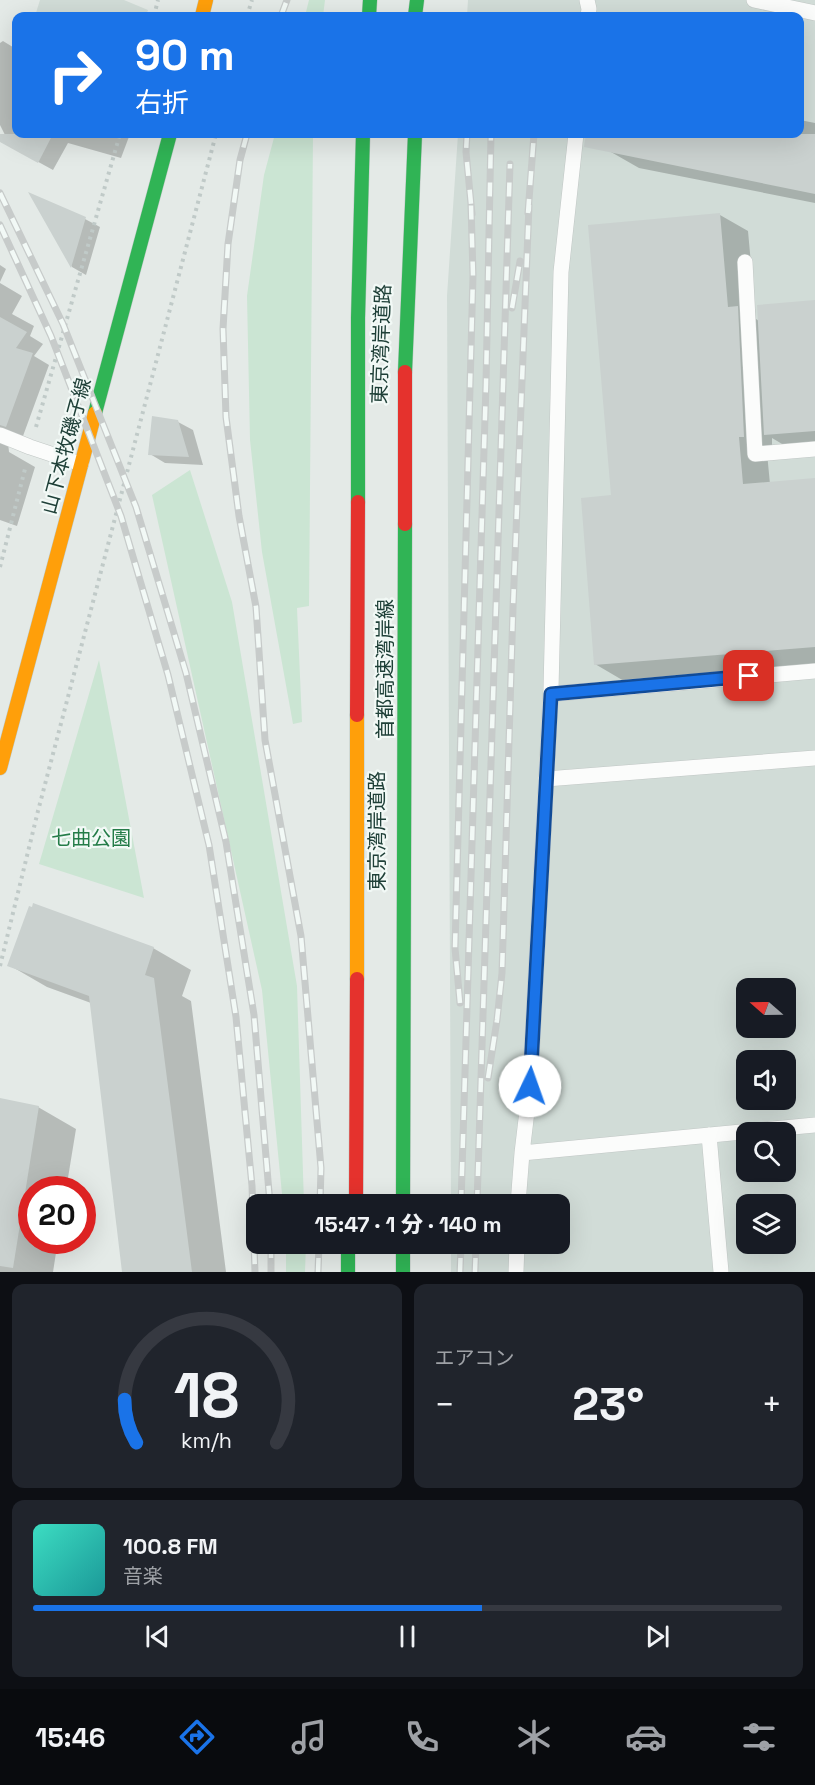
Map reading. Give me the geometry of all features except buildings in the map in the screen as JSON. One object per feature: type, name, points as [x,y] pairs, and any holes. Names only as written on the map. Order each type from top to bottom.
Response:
[{"type":"main road","name":"山下本牧磯子線","points":[[0,768],[169,138]]},
{"type":"main road","name":"首都高速湾岸線","points":[[348,1194],[351,657],[349,305],[354,138]]},
{"type":"main road","name":"東京湾岸道路","points":[[356,1194],[358,318],[363,138]]},
{"type":"main road","name":"東京湾岸道路","points":[[396,1194],[398,390],[408,138]]},
{"type":"main road","name":"首都高速湾岸線","points":[[403,1194],[405,382],[415,138]]},
{"type":"main road","points":[[348,1254],[348,1272]]},
{"type":"main road","points":[[356,1254],[356,1272]]},
{"type":"main road","points":[[395,1272],[396,1254]]},
{"type":"main road","points":[[403,1254],[403,1272]]},
{"type":"lane","points":[[754,0],[815,13]]},
{"type":"lane","points":[[519,1194],[530,1086],[551,694],[561,272],[576,138]]},
{"type":"lane","points":[[745,262],[755,454],[815,448]]},
{"type":"lane","points":[[0,435],[81,464]]},
{"type":"lane","points":[[551,694],[815,671]]},
{"type":"lane","points":[[546,779],[815,758]]},
{"type":"lane","points":[[522,1153],[815,1125]]},
{"type":"lane","points":[[709,1135],[721,1272]]},
{"type":"lane","points":[[516,1272],[517,1254]]},
{"type":"path","points":[[0,567],[30,447],[119,138]]},
{"type":"path","points":[[0,966],[38,811],[215,138]]},
{"type":"shaded area","points":[[40,0],[124,0],[148,10],[147,12],[36,12]]},
{"type":"shaded area","points":[[468,0],[815,0],[815,1272],[451,1272],[451,1254],[570,1254],[570,1194],[451,1194],[447,296],[458,138],[804,138],[804,12],[467,12]]},
{"type":"green space","points":[[309,0],[325,0],[324,12],[306,12]]},
{"type":"green space","points":[[274,138],[313,138],[309,606],[297,608],[302,722],[293,724],[262,552],[250,440],[247,296],[264,175]]},
{"type":"green space","points":[[190,470],[232,602],[297,986],[304,1194],[282,1194],[262,990],[152,495]]},
{"type":"green space","name":"七曲公園","points":[[99,660],[144,898],[39,864]]},
{"type":"green space","points":[[286,1254],[306,1254],[305,1272],[286,1272]]},
{"type":"railway","points":[[282,12],[287,0]]},
{"type":"railway","points":[[246,138],[240,160],[228,244],[223,329],[226,417],[239,516],[256,607],[265,740],[301,936],[321,1168],[320,1194]]},
{"type":"railway","points":[[467,138],[472,214]]},
{"type":"railway","points":[[461,1194],[486,384],[491,138]]},
{"type":"railway","points":[[528,213],[534,138]]},
{"type":"railway","points":[[477,1194],[510,164]]},
{"type":"railway","points":[[0,193],[63,324],[136,507],[186,673],[226,842],[254,1015],[269,1194]]},
{"type":"railway","points":[[460,1003],[455,948],[473,275],[471,205]]},
{"type":"railway","points":[[488,1078],[502,973],[513,608],[529,205]]},
{"type":"railway","points":[[0,225],[51,336],[121,516],[168,675],[209,845],[236,1017],[252,1186],[255,1272]]},
{"type":"railway","points":[[512,308],[520,261]]},
{"type":"railway","points":[[271,1254],[271,1272]]},
{"type":"railway","points":[[318,1272],[319,1254]]},
{"type":"railway","points":[[460,1272],[461,1254]]},
{"type":"railway","points":[[475,1272],[476,1254]]},
{"type":"traffic: fast","points":[[369,12],[370,0]]},
{"type":"traffic: fast","points":[[416,12],[417,0]]},
{"type":"traffic: fast","points":[[95,413],[169,138]]},
{"type":"traffic: fast","points":[[358,502],[358,318],[363,138]]},
{"type":"traffic: fast","points":[[405,372],[415,138]]},
{"type":"traffic: fast","points":[[403,1194],[405,524]]},
{"type":"traffic: fast","points":[[348,1254],[348,1272]]},
{"type":"traffic: fast","points":[[403,1254],[403,1272]]},
{"type":"traffic: slow","points":[[203,12],[206,0]]},
{"type":"traffic: slow","points":[[0,768],[95,413]]},
{"type":"traffic: slow","points":[[357,715],[357,979]]},
{"type":"traffic: jam","points":[[405,372],[405,524]]},
{"type":"traffic: jam","points":[[357,715],[358,502]]},
{"type":"traffic: jam","points":[[356,1194],[357,979]]},
{"type":"route","points":[[530,1086],[551,694],[749,676]]}]
